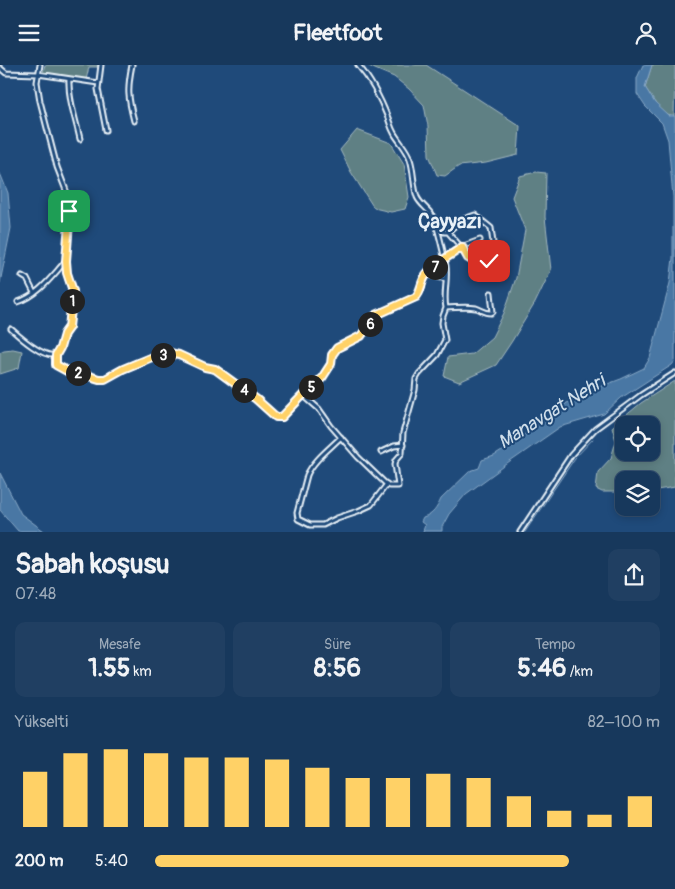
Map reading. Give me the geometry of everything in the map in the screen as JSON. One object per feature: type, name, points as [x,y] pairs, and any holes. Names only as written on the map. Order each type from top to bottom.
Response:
[{"type":"street","points":[[40,65],[37,82],[40,101],[57,167],[66,193],[69,223],[66,261],[67,273],[73,291],[69,327],[64,334],[56,355],[56,365],[67,371],[105,379],[152,357],[170,353],[215,369],[256,399],[276,417],[280,418],[322,378],[331,364],[332,355],[337,348],[361,336],[376,315],[416,297],[420,293],[426,274],[462,247],[480,240]]},
{"type":"street","points":[[101,65],[98,83],[106,130]]},
{"type":"street","points":[[132,65],[128,92],[134,121]]},
{"type":"street","points":[[303,395],[319,409],[358,457],[389,486],[398,486],[395,464],[402,453],[403,433],[415,390],[416,379],[437,355],[445,340],[442,323],[446,308],[444,301],[446,265],[432,215],[423,206],[418,197],[410,158],[393,132],[371,83],[358,65]]},
{"type":"street","points":[[0,68],[6,73],[38,73],[98,83]]},
{"type":"street","points":[[69,79],[70,97],[80,139]]},
{"type":"street","points":[[448,232],[461,220],[475,215],[491,228],[493,243],[490,247],[482,252],[465,253]]},
{"type":"street","points":[[434,221],[462,247],[468,258],[478,264],[489,261]]},
{"type":"street","points":[[18,302],[23,301],[34,293],[66,261]]},
{"type":"street","points":[[426,274],[446,279]]},
{"type":"street","points":[[22,276],[27,279],[34,293]]},
{"type":"street","points":[[446,308],[475,308],[491,313],[493,312],[491,293]]},
{"type":"street","points":[[11,329],[42,352],[52,356],[56,355]]},
{"type":"street","points":[[520,531],[571,455],[595,429],[675,373]]},
{"type":"street","points":[[341,437],[310,469],[296,513],[298,519],[310,525],[323,525],[338,517],[371,505],[387,484]]},
{"type":"street","points":[[381,452],[394,446],[402,445]]},
{"type":"green space","points":[[45,65],[98,65],[98,67],[89,67],[86,80],[43,72]]},
{"type":"green space","points":[[367,65],[426,65],[520,126],[518,155],[486,163],[459,166],[445,176],[437,175],[429,155],[428,126],[424,105],[394,77]]},
{"type":"green space","points":[[652,65],[675,65],[674,117],[661,110],[645,87]]},
{"type":"green space","points":[[357,130],[391,143],[404,164],[409,197],[405,209],[391,212],[374,208],[351,172],[340,150]]},
{"type":"green space","points":[[536,172],[546,173],[545,217],[551,270],[535,303],[496,365],[459,382],[444,376],[448,357],[472,354],[492,337],[504,313],[516,278],[525,230],[512,197],[520,176]]},
{"type":"green space","points":[[13,349],[22,351],[19,368],[0,374],[0,352]]},
{"type":"green space","points":[[675,381],[675,487],[660,490],[660,471],[615,471],[615,492],[602,492],[596,489],[598,472],[611,458],[615,444],[615,461],[660,461],[660,416],[625,416],[641,403]]},
{"type":"green space","points":[[615,425],[615,438],[612,427]]},
{"type":"water","points":[[643,65],[652,65],[645,87],[655,103],[669,116],[675,116],[675,361],[672,365],[621,398],[604,414],[560,427],[507,464],[466,494],[449,514],[442,527],[442,531],[423,531],[425,525],[421,522],[423,518],[432,513],[441,499],[470,471],[479,468],[482,460],[494,456],[505,449],[565,404],[594,389],[644,368],[650,358],[670,283],[673,258],[673,197],[668,140],[662,123],[645,106],[637,94],[637,78]]},
{"type":"water","points":[[0,173],[8,193],[11,228],[0,283]]},
{"type":"water","points":[[0,473],[21,514],[44,531],[18,531],[0,510]]},
{"type":"waterway","points":[[525,532],[575,458],[593,439]]},
{"type":"district","name":"Çayyazı","points":[[450,221]]},
{"type":"route","points":[[69,211],[66,261],[67,273],[73,291],[69,327],[64,334],[56,355],[56,365],[67,371],[105,379],[152,357],[170,353],[179,355],[205,367],[215,369],[256,399],[276,417],[280,418],[322,378],[331,364],[332,355],[337,348],[361,336],[376,315],[416,297],[420,293],[426,274],[444,259],[462,247],[468,258],[478,264],[489,261]]},
{"type":"water label","name":"Manavgat Nehri","points":[[551,411]]}]
